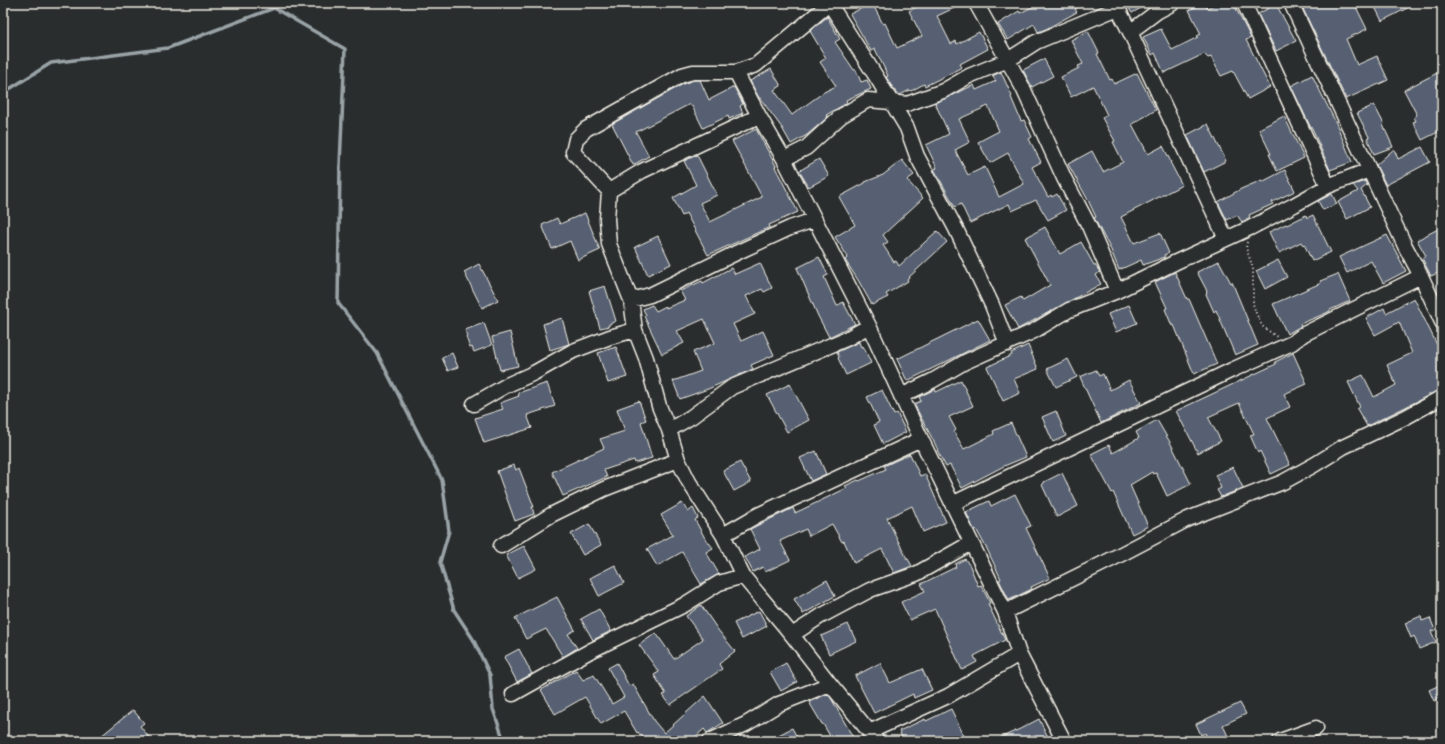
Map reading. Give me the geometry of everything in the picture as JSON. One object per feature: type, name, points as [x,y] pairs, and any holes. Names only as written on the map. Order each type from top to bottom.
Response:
[{"type":"street","points":[[1006,344],[992,305],[956,229],[917,156],[907,128],[830,3],[756,65],[736,72],[693,72],[682,74],[586,129],[576,139],[574,152],[609,191],[607,219],[609,244],[631,300],[635,330],[646,358],[678,460],[689,482],[723,535],[743,576],[873,736],[948,696],[1019,654]]},
{"type":"street","points":[[976,3],[1023,88],[1064,178],[1089,226],[1117,290]]},
{"type":"street","points":[[1130,32],[1158,11],[1172,3]]},
{"type":"street","points":[[1244,3],[1328,186]]},
{"type":"street","points":[[1291,3],[1442,322]]},
{"type":"street","points":[[784,159],[806,148],[841,116],[868,100],[907,104],[943,91],[969,76],[1008,60],[1036,42],[1117,5],[1226,239]]},
{"type":"street","points":[[736,72],[784,159],[869,326],[900,396],[1005,612],[1019,654],[1064,741]]},
{"type":"street","points":[[609,191],[642,171],[759,116]]},
{"type":"street","points":[[900,396],[932,381],[965,362],[1034,331],[1069,310],[1117,290],[1250,228],[1328,186],[1369,170]]},
{"type":"street","points":[[631,300],[650,295],[790,228],[814,220]]},
{"type":"street","points":[[952,504],[1232,370],[1292,343],[1304,334],[1421,276]]},
{"type":"street","points":[[669,430],[691,417],[732,387],[848,338],[869,326]]},
{"type":"street","points":[[474,404],[573,351],[610,336],[635,330]]},
{"type":"street","points":[[1005,612],[1110,560],[1188,519],[1283,482],[1343,447],[1442,398]]},
{"type":"street","points":[[723,535],[758,515],[921,439]]},
{"type":"street","points":[[501,546],[551,515],[604,489],[678,460]]},
{"type":"street","points":[[792,635],[821,616],[870,590],[916,574],[971,543]]},
{"type":"street","points":[[513,694],[590,651],[684,605],[719,583],[743,576]]},
{"type":"street","points":[[710,741],[746,724],[779,704],[830,684]]},
{"type":"street","points":[[1280,741],[1316,728]]},
{"type":"path","points":[[1250,228],[1246,248],[1253,268],[1253,304],[1256,313],[1262,326],[1279,338],[1292,343]]},
{"type":"building","points":[[872,3],[883,24],[885,23],[897,48],[922,36],[909,11],[924,3],[965,3],[937,16],[951,44],[956,41],[957,44],[979,32],[988,49],[960,64],[962,67],[925,86],[924,84],[911,91],[910,90],[900,95],[897,94],[886,77],[888,76],[875,49],[871,51],[850,14]]},
{"type":"building","points":[[1040,3],[1086,3],[1075,9],[1077,12],[1046,29],[1038,32],[1034,24],[1008,40],[998,24],[1019,11],[1020,13]]},
{"type":"building","points":[[1126,3],[1150,3],[1132,13]]},
{"type":"building","points":[[1204,3],[1207,8],[1217,3],[1233,3],[1251,38],[1246,40],[1270,87],[1248,99],[1233,71],[1221,76],[1211,57],[1208,58],[1204,54],[1164,73],[1155,53],[1152,55],[1143,37],[1161,29],[1172,50],[1198,37],[1197,36],[1201,34],[1189,10]]},
{"type":"building","points":[[1315,3],[1354,3],[1367,29],[1346,39],[1357,65],[1377,56],[1388,80],[1346,99],[1303,9]]},
{"type":"building","points":[[1373,3],[1417,3],[1382,21]]},
{"type":"building","points":[[1276,4],[1296,41],[1276,51],[1258,14]]},
{"type":"building","points":[[827,17],[840,39],[835,42],[854,70],[856,70],[861,82],[867,80],[871,89],[846,100],[847,103],[826,115],[828,117],[807,135],[791,144],[782,128],[759,98],[750,81],[771,69],[781,86],[774,90],[792,115],[824,92],[836,86],[820,62],[826,58],[810,31]]},
{"type":"building","points":[[1088,31],[1099,53],[1097,54],[1110,80],[1112,79],[1114,84],[1137,73],[1156,110],[1132,124],[1148,154],[1163,146],[1182,185],[1121,217],[1134,243],[1160,233],[1169,253],[1164,255],[1165,257],[1143,265],[1141,260],[1119,270],[1111,250],[1094,218],[1096,217],[1088,200],[1068,164],[1092,151],[1103,172],[1123,162],[1113,142],[1115,141],[1102,118],[1107,115],[1093,86],[1071,97],[1061,77],[1079,68],[1078,66],[1083,64],[1071,40]]},
{"type":"building","points":[[1044,59],[1053,76],[1032,87],[1023,70]]},
{"type":"building","points":[[1001,72],[1021,121],[1024,120],[1032,137],[1029,139],[1041,162],[1032,167],[1048,197],[1051,195],[1052,197],[1057,194],[1066,210],[1048,220],[1036,200],[1012,211],[1009,204],[970,223],[961,204],[955,207],[934,169],[937,168],[926,145],[949,134],[935,103],[974,85],[976,90],[996,81],[992,76]],"holes":[[[988,106],[999,131],[978,142],[990,163],[1008,153],[1024,184],[999,197],[985,167],[968,175],[955,150],[970,142],[959,119]]]},
{"type":"building","points":[[1439,72],[1442,77],[1442,130],[1422,140],[1413,122],[1416,121],[1414,117],[1417,115],[1404,90]]},
{"type":"building","points":[[1312,75],[1336,123],[1352,162],[1330,170],[1312,128],[1291,86]]},
{"type":"building","points":[[700,80],[709,100],[734,87],[743,104],[740,106],[743,113],[729,119],[728,116],[703,128],[690,104],[636,132],[649,156],[633,165],[612,124],[685,83]]},
{"type":"building","points":[[1374,105],[1384,124],[1383,125],[1393,147],[1374,154],[1367,138],[1369,137],[1357,113]]},
{"type":"building","points":[[1284,116],[1304,158],[1277,171],[1259,129]]},
{"type":"building","points":[[1208,124],[1226,161],[1204,172],[1187,135]]},
{"type":"building","points":[[756,129],[798,212],[769,225],[770,227],[708,255],[686,213],[682,216],[673,198],[696,185],[684,161],[697,155],[717,195],[700,203],[710,222],[762,197],[732,141]]},
{"type":"building","points":[[1422,147],[1430,162],[1386,185],[1376,165],[1394,149],[1398,159]]},
{"type":"building","points":[[819,159],[829,176],[809,187],[799,171]]},
{"type":"building","points":[[902,160],[914,175],[907,180],[923,198],[883,235],[888,242],[883,245],[894,262],[896,261],[899,266],[937,231],[947,242],[907,279],[908,281],[886,294],[888,297],[872,305],[845,260],[848,257],[835,237],[855,225],[839,197],[865,182],[883,175]]},
{"type":"building","points":[[1285,170],[1295,191],[1272,202],[1273,204],[1249,215],[1250,217],[1242,222],[1237,215],[1227,220],[1218,202],[1241,189],[1262,180],[1262,182]]},
{"type":"building","points":[[1365,181],[1367,185],[1361,190],[1370,207],[1347,219],[1338,202],[1358,191],[1353,185]]},
{"type":"building","points":[[1332,194],[1337,204],[1323,210],[1318,201]]},
{"type":"building","points":[[585,213],[600,250],[578,260],[570,241],[552,249],[542,225],[557,218],[560,224]]},
{"type":"building","points":[[1306,215],[1307,218],[1313,215],[1331,252],[1312,261],[1304,244],[1303,245],[1301,242],[1279,253],[1269,232]]},
{"type":"building","points":[[1045,227],[1060,254],[1081,242],[1094,265],[1100,272],[1096,275],[1101,284],[1018,329],[1005,305],[1021,297],[1023,301],[1050,285],[1025,238]]},
{"type":"building","points":[[1442,227],[1442,271],[1431,276],[1422,258],[1426,256],[1417,240]]},
{"type":"building","points":[[1387,235],[1406,271],[1383,283],[1371,261],[1347,273],[1339,257]]},
{"type":"building","points":[[658,236],[671,264],[648,275],[635,247]]},
{"type":"building","points":[[819,257],[828,275],[824,277],[837,306],[843,302],[855,324],[829,337],[797,268]]},
{"type":"building","points":[[1278,260],[1287,277],[1265,289],[1256,271]]},
{"type":"building","points":[[1219,261],[1231,283],[1232,282],[1258,345],[1235,355],[1216,310],[1214,312],[1206,294],[1206,289],[1197,272]]},
{"type":"building","points":[[760,263],[772,288],[764,292],[762,289],[746,296],[755,314],[733,324],[741,341],[763,331],[774,355],[751,365],[753,369],[708,389],[680,399],[673,381],[701,371],[693,352],[715,343],[704,319],[677,331],[684,343],[662,354],[644,316],[646,315],[643,309],[652,305],[656,311],[666,306],[666,308],[685,300],[680,291],[702,281],[703,283],[731,268],[735,274]]},
{"type":"building","points":[[479,264],[498,300],[482,308],[464,272]]},
{"type":"building","points":[[1175,272],[1187,299],[1189,299],[1217,364],[1194,374],[1174,325],[1172,326],[1165,309],[1167,308],[1155,282]]},
{"type":"building","points":[[1338,274],[1350,301],[1300,324],[1301,326],[1287,334],[1273,304]]},
{"type":"building","points":[[605,286],[616,321],[609,324],[609,326],[600,328],[589,291]]},
{"type":"building","points":[[1414,298],[1442,355],[1442,389],[1367,426],[1357,409],[1360,407],[1348,382],[1363,375],[1374,397],[1396,385],[1387,365],[1412,353],[1399,322],[1375,335],[1366,318],[1384,308],[1386,313]]},
{"type":"building","points":[[1129,305],[1137,323],[1116,332],[1108,314]]},
{"type":"building","points":[[562,318],[569,344],[550,350],[543,324]]},
{"type":"building","points":[[978,319],[990,340],[907,381],[897,359]]},
{"type":"building","points":[[484,323],[492,345],[474,352],[472,347],[470,348],[466,337],[468,336],[465,330]]},
{"type":"building","points":[[510,332],[518,366],[500,370],[492,337]]},
{"type":"building","points":[[859,342],[861,347],[863,346],[871,363],[846,375],[838,358],[837,352]]},
{"type":"building","points":[[1028,345],[1038,369],[1014,379],[1020,393],[1003,401],[987,367],[1012,355],[1011,353]]},
{"type":"building","points":[[616,347],[627,377],[608,383],[598,353]]},
{"type":"building","points":[[452,353],[458,367],[448,371],[442,358]]},
{"type":"building","points":[[1293,353],[1307,384],[1284,394],[1290,407],[1267,418],[1290,465],[1271,474],[1260,451],[1258,453],[1250,435],[1254,434],[1239,403],[1208,417],[1221,441],[1198,453],[1176,411],[1276,364],[1275,362]]},
{"type":"building","points":[[1068,359],[1077,377],[1056,387],[1047,369]]},
{"type":"building","points":[[1096,370],[1099,376],[1103,374],[1110,390],[1129,380],[1141,403],[1101,423],[1080,377]]},
{"type":"building","points":[[961,380],[973,406],[949,417],[956,430],[954,432],[964,449],[994,434],[993,431],[1011,423],[1026,457],[1004,466],[962,488],[950,465],[946,467],[914,404],[921,401],[919,397],[935,389],[936,392]]},
{"type":"building","points":[[547,383],[555,406],[527,415],[532,428],[484,443],[475,418],[503,409],[500,403],[519,396],[518,393]]},
{"type":"building","points":[[790,384],[809,420],[787,432],[767,395]]},
{"type":"building","points":[[882,390],[894,415],[897,413],[906,432],[883,444],[874,425],[879,422],[867,397]]},
{"type":"building","points":[[639,401],[646,420],[641,422],[652,458],[635,463],[634,460],[604,470],[607,477],[563,496],[552,472],[604,448],[600,439],[625,431],[617,409]]},
{"type":"building","points":[[1056,411],[1066,436],[1053,442],[1042,417]]},
{"type":"building","points":[[1157,420],[1191,484],[1167,496],[1156,473],[1153,474],[1152,472],[1130,485],[1148,526],[1132,534],[1113,492],[1112,493],[1091,454],[1109,445],[1113,453],[1139,438],[1136,432]]},
{"type":"building","points":[[816,451],[826,474],[811,481],[800,458]]},
{"type":"building","points":[[910,454],[920,476],[925,474],[946,522],[923,532],[912,506],[887,518],[907,559],[912,566],[894,573],[882,549],[854,563],[844,541],[842,542],[832,524],[809,536],[806,529],[780,541],[790,560],[765,572],[763,567],[753,572],[745,557],[760,549],[750,529],[793,508],[795,513],[847,488],[845,486],[886,469],[884,466]]},
{"type":"building","points":[[740,462],[751,482],[734,491],[723,471]]},
{"type":"building","points":[[514,465],[516,470],[519,468],[534,507],[532,507],[534,514],[515,521],[497,471]]},
{"type":"building","points":[[1233,467],[1243,488],[1221,497],[1217,490],[1221,488],[1215,475]]},
{"type":"building","points":[[1062,473],[1078,506],[1057,517],[1042,485],[1044,482]]},
{"type":"building","points":[[1015,494],[1031,526],[1026,528],[1050,578],[1009,600],[999,580],[1001,579],[987,549],[976,529],[974,530],[966,512],[989,501],[991,506]]},
{"type":"building","points":[[682,503],[688,512],[693,508],[698,518],[695,520],[706,540],[713,548],[706,552],[719,574],[701,584],[682,552],[657,566],[647,549],[673,535],[661,515]]},
{"type":"building","points":[[589,524],[601,545],[583,555],[571,534]]},
{"type":"building","points":[[524,546],[536,569],[518,578],[506,555]]},
{"type":"building","points":[[965,559],[970,566],[978,586],[981,585],[990,603],[988,604],[1005,640],[974,656],[977,662],[962,670],[935,609],[910,620],[901,602],[925,591],[921,584],[956,567],[955,564]]},
{"type":"building","points":[[615,565],[624,583],[599,596],[590,578]]},
{"type":"building","points":[[827,580],[835,596],[803,614],[794,599]]},
{"type":"building","points":[[557,597],[575,630],[568,634],[577,648],[563,657],[546,629],[526,639],[515,618]]},
{"type":"building","points":[[701,605],[735,651],[719,664],[722,669],[670,705],[663,695],[666,694],[654,675],[659,672],[639,645],[656,633],[674,659],[703,639],[686,616]]},
{"type":"building","points":[[599,609],[611,631],[593,640],[581,619]]},
{"type":"building","points":[[759,611],[767,626],[742,639],[734,623]]},
{"type":"building","points":[[1421,616],[1422,621],[1430,618],[1435,630],[1431,631],[1436,642],[1419,649],[1414,636],[1411,638],[1405,623]]},
{"type":"building","points":[[848,624],[856,641],[829,654],[821,636]]},
{"type":"building","points":[[519,649],[532,674],[517,682],[504,657]]},
{"type":"building","points":[[617,663],[629,686],[633,684],[654,721],[664,733],[705,696],[723,723],[707,733],[704,729],[691,741],[646,741],[638,732],[637,733],[624,711],[601,724],[585,697],[555,714],[541,690],[576,670],[583,680],[594,675],[612,704],[624,697],[608,668]]},
{"type":"building","points":[[786,663],[797,682],[781,691],[770,672]]},
{"type":"building","points":[[880,663],[890,683],[922,669],[932,690],[914,698],[913,694],[874,713],[855,676]]},
{"type":"building","points":[[1442,684],[1442,697],[1434,701],[1429,690]]},
{"type":"building","points":[[827,694],[831,698],[855,741],[833,741],[809,702]]},
{"type":"building","points":[[1240,703],[1246,714],[1223,725],[1230,741],[1209,741],[1205,733],[1201,735],[1196,724]]},
{"type":"building","points":[[951,709],[964,736],[952,741],[904,741],[899,731],[925,719],[926,721]]},
{"type":"building","points":[[133,710],[144,723],[140,726],[152,741],[95,741]]},
{"type":"building","points":[[1039,719],[1050,741],[993,741],[1020,729]]},
{"type":"building","points":[[792,728],[799,741],[767,741]]},
{"type":"waterway","points":[[3,93],[51,63],[168,48],[274,8],[345,49],[340,165],[338,303],[377,353],[442,480],[449,531],[440,562],[454,610],[473,639],[490,675],[493,709],[504,741]]}]
